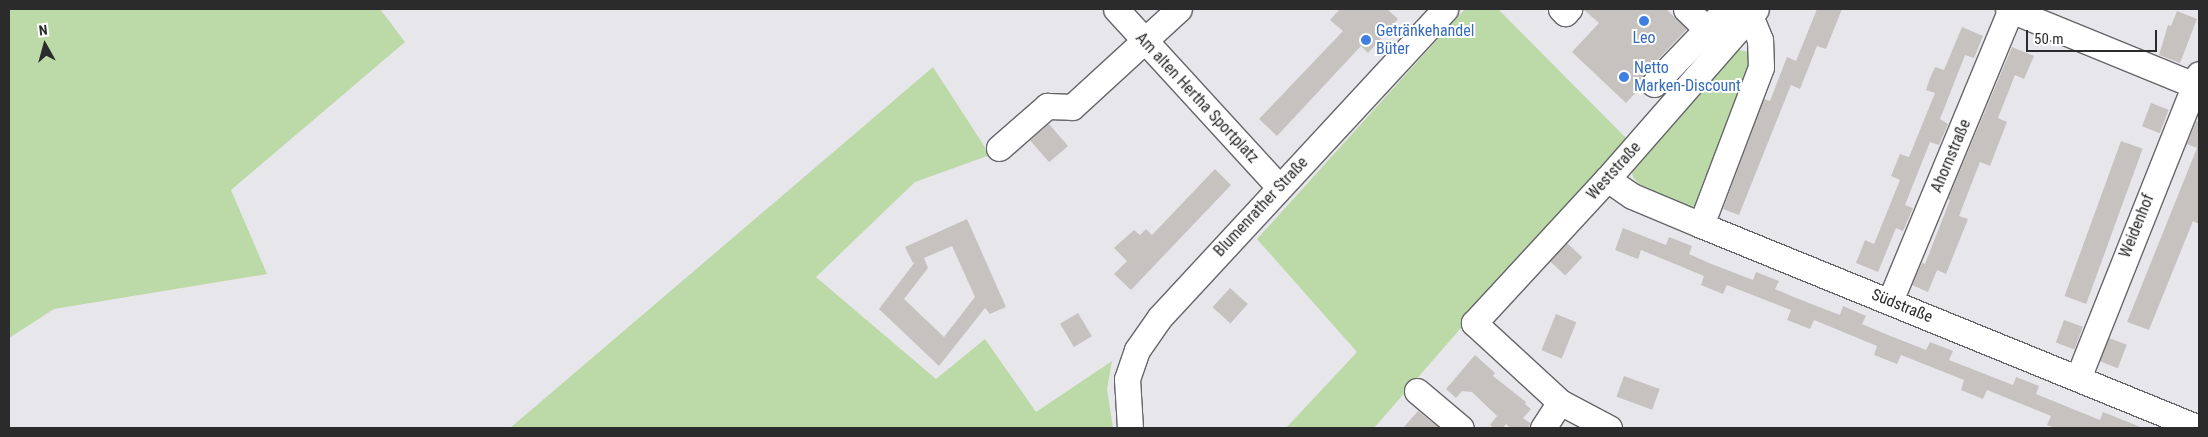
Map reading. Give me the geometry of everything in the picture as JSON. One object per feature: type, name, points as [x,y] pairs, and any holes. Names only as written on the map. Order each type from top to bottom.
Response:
[{"type":"street","name":"Am alten Hertha Sportplatz","points":[[1116,9],[1279,187]]},
{"type":"street","points":[[999,148],[1047,106],[1072,108],[1179,9]]},
{"type":"street","name":"Blumenrather Straße","points":[[1130,428],[1128,379],[1137,350],[1160,316],[1445,9]]},
{"type":"street","points":[[1561,9],[1565,12],[1568,9]]},
{"type":"street","points":[[1686,9],[1707,29]]},
{"type":"street","points":[[2010,9],[2198,82]]},
{"type":"street","name":"Ahornstraße","points":[[1890,301],[2010,9]]},
{"type":"street","points":[[1654,84],[1707,29],[1743,10],[1760,40],[1761,67],[1701,226]]},
{"type":"street","name":"Weststraße","points":[[1560,402],[1474,323],[1607,179],[1743,10]]},
{"type":"street","name":"Weidenhof","points":[[2078,378],[2198,82]]},
{"type":"street","name":"Südstraße","points":[[1607,179],[1632,196],[1701,226],[1890,301],[2199,428]]},
{"type":"street","points":[[1417,391],[1461,428]]},
{"type":"street","points":[[1543,428],[1560,402],[1609,428]]},
{"type":"green space","points":[[9,9],[380,9],[405,42],[231,190],[267,274],[54,309],[9,338]]},
{"type":"green space","points":[[1465,9],[1498,9],[1626,138],[1374,428],[1286,428],[1357,352],[1257,239]]},
{"type":"green space","points":[[1733,49],[1750,52],[1754,59],[1696,205],[1689,209],[1644,190],[1633,177],[1631,167]]},
{"type":"green space","points":[[933,67],[990,155],[915,182],[816,277],[936,379],[985,339],[1036,412],[1112,361],[1107,389],[1113,428],[510,428]]},
{"type":"building","points":[[1340,9],[1387,9],[1398,19],[1368,53],[1361,46],[1277,136],[1259,119],[1343,31],[1330,20]]},
{"type":"building","name":"Netto Marken-Discount","points":[[1583,9],[1666,9],[1687,29],[1644,74],[1640,88],[1626,103],[1572,52],[1599,23]]},
{"type":"building","points":[[1817,9],[1842,9],[1826,49],[1817,46],[1800,89],[1791,85],[1739,215],[1723,209],[1764,99],[1770,101],[1787,57],[1796,61]]},
{"type":"building","points":[[2177,11],[2197,19],[2180,63],[2159,55],[2168,25],[2171,26]]},
{"type":"building","points":[[1962,27],[1983,36],[1974,58],[1965,55],[1940,119],[1948,124],[1939,145],[1930,142],[1905,205],[1913,208],[1903,231],[1896,228],[1878,272],[1856,263],[1865,240],[1874,244],[1900,180],[1891,176],[1900,154],[1909,157],[1935,93],[1926,90],[1930,78],[1935,67],[1944,70]]},
{"type":"building","points":[[2012,47],[2034,56],[2024,79],[2015,75],[1998,118],[2007,122],[1990,166],[1980,162],[1959,216],[1968,219],[1946,274],[1937,270],[1928,292],[1912,285],[1922,263],[1925,264],[1950,200],[1948,199]]},
{"type":"building","points":[[2151,103],[2169,110],[2160,133],[2142,126]]},
{"type":"building","points":[[2196,121],[2199,122],[2199,224],[2193,221],[2149,330],[2127,322],[2197,148],[2187,144]]},
{"type":"building","points":[[1049,124],[1068,146],[1049,162],[1030,140]]},
{"type":"building","points":[[2121,141],[2143,149],[2086,304],[2065,296]]},
{"type":"building","points":[[1215,169],[1231,185],[1131,290],[1114,274],[1127,261],[1114,248],[1134,230],[1140,235],[1146,229],[1152,235]]},
{"type":"building","points":[[967,219],[1006,307],[990,314],[985,308],[939,366],[879,309],[915,262],[913,263],[905,247]],"holes":[[[952,246],[975,297],[944,337],[904,299],[928,268],[924,258]]]},
{"type":"building","points":[[1623,228],[1666,245],[1669,237],[1692,246],[1689,254],[1709,263],[1753,280],[1756,272],[1779,281],[1775,289],[1796,298],[1840,315],[1843,306],[1866,316],[1862,324],[1883,333],[1926,350],[1930,342],[1953,351],[1949,360],[2013,385],[2016,377],[2039,386],[2036,394],[2100,420],[2103,412],[2143,428],[2056,428],[2047,425],[2051,416],[1987,390],[1983,399],[1961,390],[1964,380],[1901,355],[1897,364],[1874,355],[1877,346],[1814,320],[1810,329],[1787,320],[1791,310],[1727,285],[1723,294],[1701,285],[1704,276],[1641,250],[1638,259],[1615,250]]},
{"type":"building","points":[[1567,243],[1582,257],[1565,276],[1550,261]]},
{"type":"building","points":[[1230,288],[1248,304],[1230,323],[1213,307]]},
{"type":"building","points":[[1078,313],[1092,336],[1074,347],[1060,324]]},
{"type":"building","points":[[1556,314],[1576,322],[1562,358],[1541,350]]},
{"type":"building","points":[[2064,320],[2083,327],[2075,349],[2056,343]]},
{"type":"building","points":[[2109,338],[2127,345],[2118,368],[2100,361]]},
{"type":"building","points":[[1475,355],[1495,373],[1493,376],[1526,402],[1525,404],[1531,409],[1523,418],[1530,423],[1529,428],[1510,428],[1506,424],[1503,428],[1494,428],[1490,425],[1497,416],[1472,392],[1462,391],[1456,398],[1446,389]]},
{"type":"building","points":[[1624,376],[1660,389],[1652,410],[1616,397]]},
{"type":"building","points":[[1418,411],[1439,428],[1403,428]]},
{"type":"place","name":"Leo","points":[[1644,21]]},
{"type":"place","name":"Getränkehandel Büter","points":[[1366,40]]},
{"type":"place","name":"Netto Marken-Discount","points":[[1624,77]]}]
